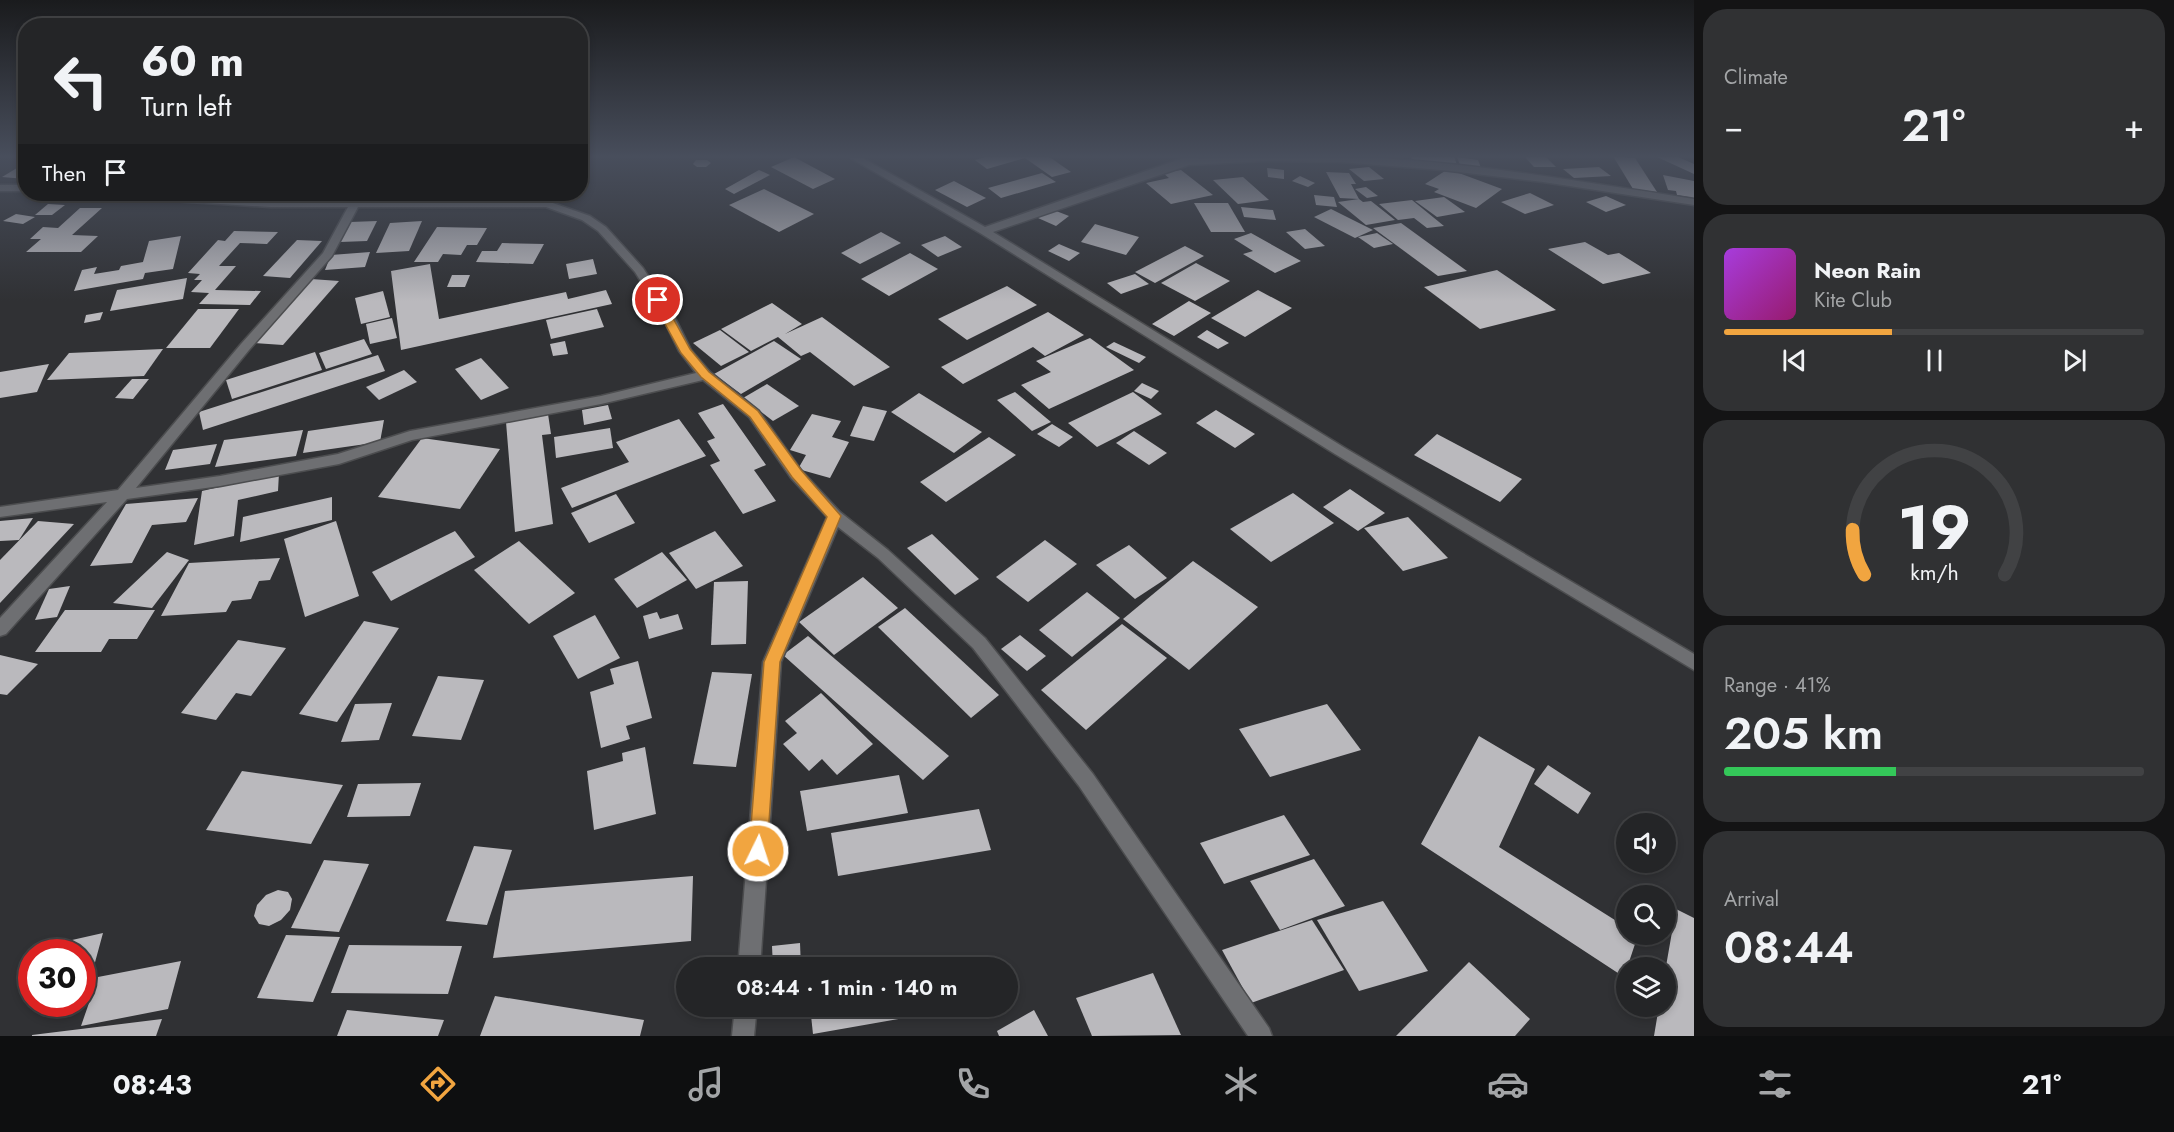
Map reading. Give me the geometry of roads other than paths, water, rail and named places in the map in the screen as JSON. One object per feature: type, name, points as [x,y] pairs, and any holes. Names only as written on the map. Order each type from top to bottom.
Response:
[{"type":"street","points":[[0,628],[123,494],[245,346],[328,254],[355,204]]},
{"type":"street","points":[[548,204],[586,218],[602,229],[639,270],[667,315],[685,351],[705,375],[754,414],[796,474],[834,516],[883,554],[979,643],[1086,780],[1261,1036]]},
{"type":"street","points":[[937,204],[984,231],[1340,451],[1694,663]]},
{"type":"street","points":[[984,231],[1061,204]]},
{"type":"street","points":[[0,512],[220,481],[339,459],[410,436],[601,400],[705,375]]},
{"type":"street","points":[[750,957],[772,662],[834,516]]},
{"type":"street","points":[[743,1036],[745,1017]]}]
